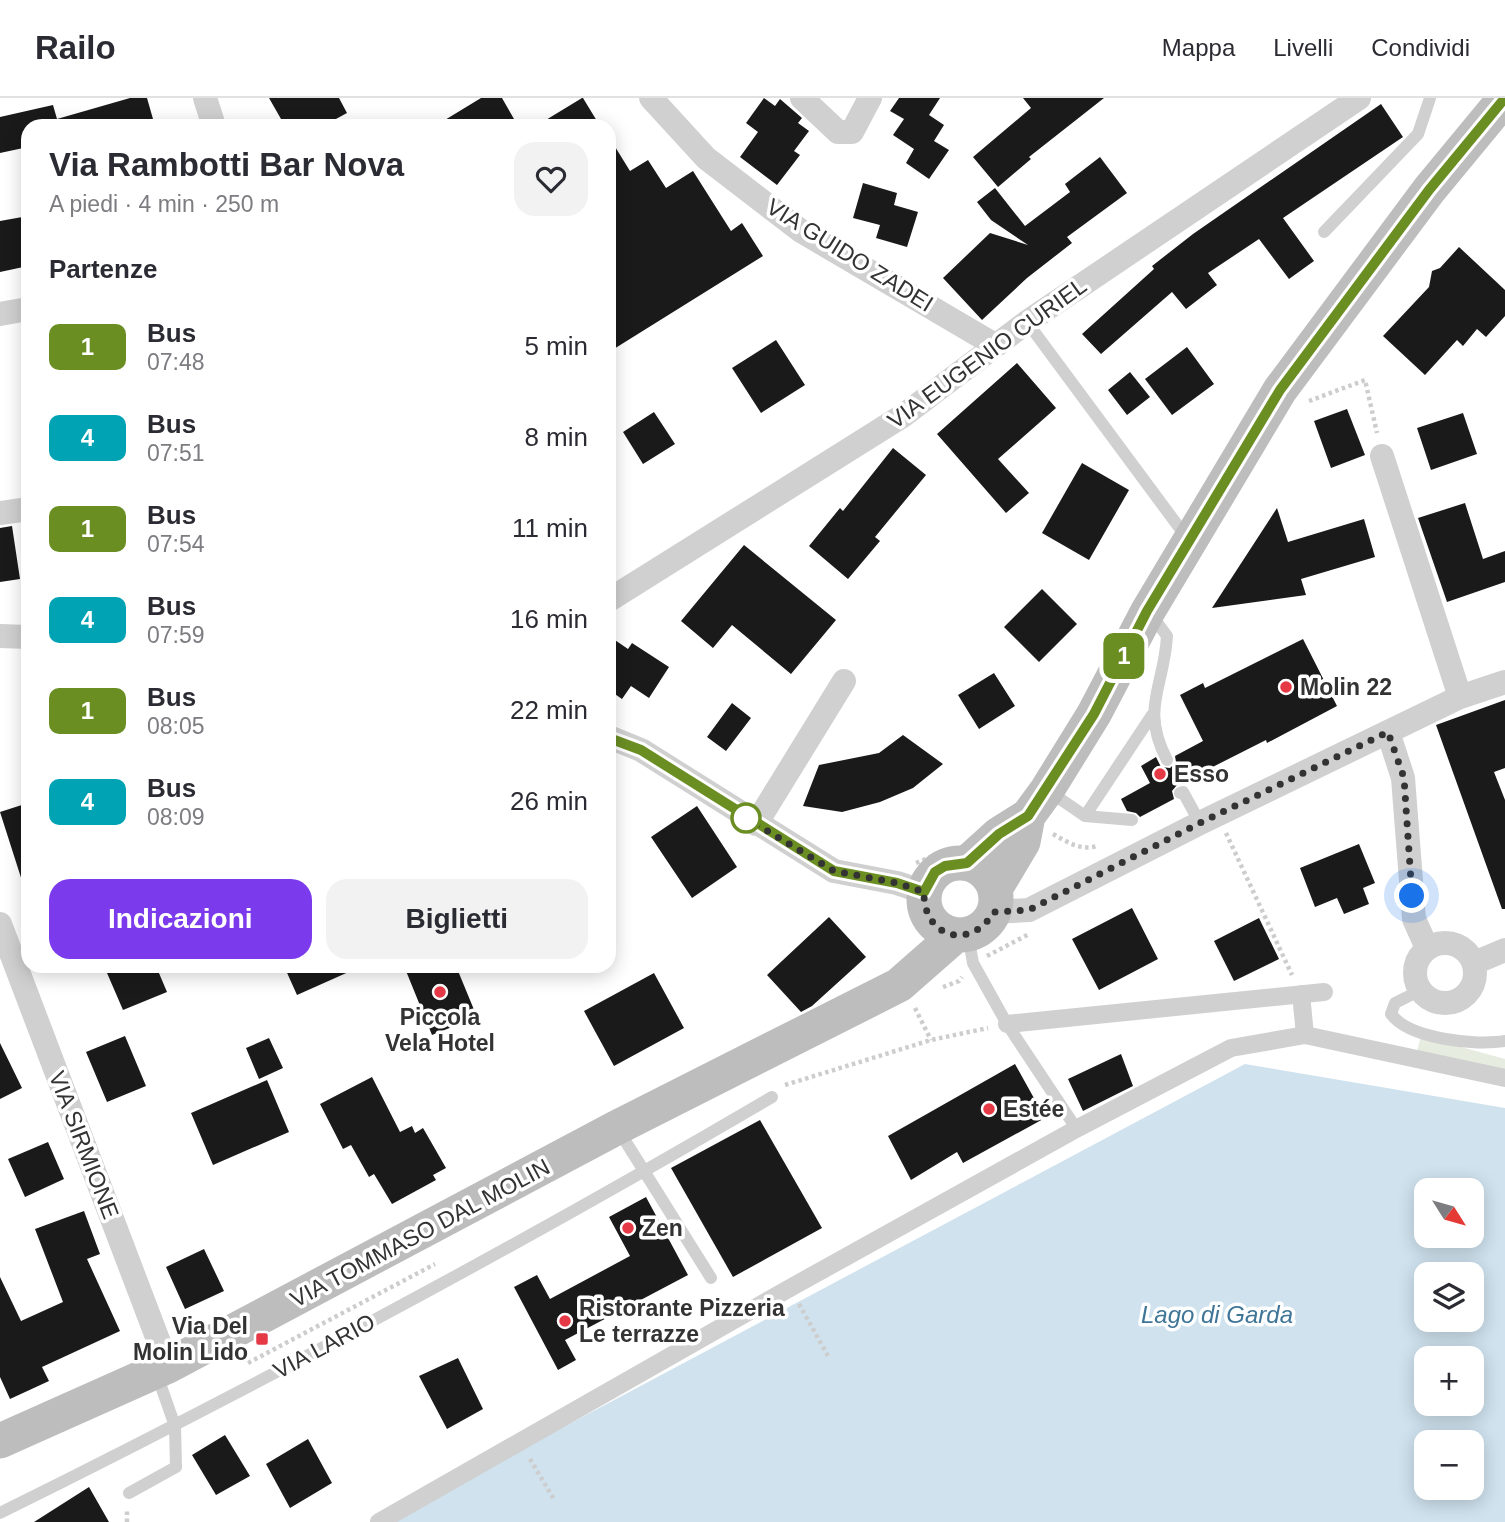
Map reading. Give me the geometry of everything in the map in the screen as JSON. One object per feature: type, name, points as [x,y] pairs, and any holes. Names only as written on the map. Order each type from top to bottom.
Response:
[{"type":"main road","points":[[995,900],[985,872],[967,863],[945,866],[928,881],[950,928],[988,922],[1037,803],[1094,714],[1147,611],[1280,390],[1429,190],[1505,98]]},
{"type":"main road","points":[[967,863],[1037,803]]},
{"type":"main road","name":"VIA TOMMASO DAL MOLIN","points":[[0,1441],[162,1369],[835,1016],[887,973],[911,946],[950,928]]},
{"type":"street","points":[[205,98],[212,119]]},
{"type":"street","name":"VIA GUIDO ZADEI","points":[[651,98],[706,158],[801,230],[995,345]]},
{"type":"street","points":[[802,98],[838,132],[852,132],[870,98]]},
{"type":"street","name":"VIA EUGENIO CURIEL","points":[[616,596],[904,415],[1027,322],[1359,98]]},
{"type":"street","points":[[0,314],[21,310]]},
{"type":"street","points":[[1382,456],[1460,697]]},
{"type":"street","points":[[0,513],[21,510]]},
{"type":"street","points":[[0,636],[21,637]]},
{"type":"street","points":[[755,824],[844,681]]},
{"type":"street","points":[[995,900],[1029,910],[1207,831],[1388,732],[1460,697],[1505,682]]},
{"type":"street","points":[[1388,732],[1404,778],[1414,919],[1427,948]]},
{"type":"street","points":[[616,740],[641,750],[755,824],[834,871],[897,883],[950,928]]},
{"type":"street","name":"VIA SIRMIONE","points":[[0,924],[162,1369]]},
{"type":"street","points":[[1442,943],[1458,945],[1470,955],[1474,963],[1475,979],[1462,998],[1440,1003],[1421,990],[1415,968],[1427,948],[1442,943]]},
{"type":"street","points":[[1474,963],[1505,950]]},
{"type":"street","points":[[1007,1024],[1324,992]]},
{"type":"street","points":[[1301,994],[1305,1035]]},
{"type":"street","points":[[379,1522],[790,1288],[1078,1128],[1231,1048],[1305,1035],[1505,1078]]},
{"type":"lane","points":[[1324,232],[1418,134],[1430,98]]},
{"type":"lane","points":[[1027,322],[1189,541]]},
{"type":"lane","points":[[1085,816],[1152,715],[1165,661],[1167,636],[1147,611]]},
{"type":"lane","points":[[1152,715],[1156,740],[1167,760]]},
{"type":"lane","points":[[1181,793],[1183,792],[1207,831]]},
{"type":"lane","points":[[1037,803],[1085,816],[1132,820]]},
{"type":"lane","points":[[950,928],[1007,1024],[1072,1122]]},
{"type":"lane","points":[[1421,990],[1395,1003],[1391,1014],[1397,1023],[1413,1031],[1467,1043],[1505,1041]]},
{"type":"lane","name":"VIA LARIO","points":[[0,1513],[175,1426],[644,1172],[772,1097]]},
{"type":"lane","points":[[617,1128],[711,1278]]},
{"type":"lane","points":[[129,1493],[176,1467],[175,1426],[162,1369]]},
{"type":"path","points":[[1280,390],[1301,404],[1365,380],[1380,446],[1386,455],[1382,456]]},
{"type":"path","points":[[1037,803],[1070,844],[1091,848],[1102,845]]},
{"type":"path","points":[[1207,831],[1226,832],[1238,826]]},
{"type":"path","points":[[1226,832],[1292,975]]},
{"type":"path","points":[[935,989],[959,981],[950,928],[1035,931]]},
{"type":"path","points":[[790,1288],[828,1356]]},
{"type":"path","points":[[520,1441],[555,1501]]},
{"type":"shaded area","points":[[1421,1036],[1505,1059],[1505,1074],[1416,1055]]},
{"type":"water","name":"Lago di Garda","points":[[1245,1064],[1505,1108],[1505,1522],[385,1522]]},
{"type":"building","points":[[130,98],[147,98],[153,119],[57,119]]},
{"type":"building","points":[[269,98],[339,98],[347,113],[336,119],[281,119]]},
{"type":"building","points":[[481,98],[502,98],[514,119],[446,119]]},
{"type":"building","points":[[582,98],[596,119],[548,119]]},
{"type":"building","points":[[764,98],[775,106],[780,99],[802,118],[798,123],[809,131],[794,151],[800,155],[777,185],[740,157],[758,132],[746,123]]},
{"type":"building","points":[[899,98],[940,98],[929,115],[944,125],[934,141],[949,150],[929,179],[906,163],[914,149],[893,135],[904,119],[890,111]]},
{"type":"building","points":[[1023,98],[1104,98],[1029,157],[1031,159],[998,187],[973,157],[1031,108]]},
{"type":"building","points":[[1381,104],[1403,137],[1283,218],[1314,261],[1289,279],[1259,239],[1208,273],[1217,285],[1186,309],[1172,292],[1101,354],[1082,334],[1154,269],[1152,266],[1193,234]]},
{"type":"building","points":[[53,105],[57,119],[21,119],[21,148],[0,153],[0,117]]},
{"type":"building","points":[[616,148],[630,171],[648,160],[666,188],[693,171],[731,231],[742,223],[763,256],[616,348]]},
{"type":"building","points":[[1100,157],[1127,193],[1067,237],[1072,243],[1027,278],[982,320],[943,278],[990,233],[1028,245],[991,220],[977,202],[995,188],[1025,226],[1070,192],[1065,184]]},
{"type":"building","points":[[863,183],[897,193],[894,205],[918,212],[907,247],[876,238],[880,225],[853,218]]},
{"type":"building","points":[[21,217],[21,268],[0,272],[0,221]]},
{"type":"building","points":[[1459,247],[1505,290],[1505,316],[1486,337],[1477,329],[1463,346],[1457,340],[1425,375],[1383,336],[1429,287],[1432,271],[1440,268]]},
{"type":"building","points":[[776,340],[805,385],[761,413],[732,368]]},
{"type":"building","points":[[1187,347],[1214,384],[1172,415],[1145,379]]},
{"type":"building","points":[[1017,363],[1056,408],[998,459],[1029,493],[1006,513],[937,434]]},
{"type":"building","points":[[1130,372],[1150,397],[1127,415],[1108,390]]},
{"type":"building","points":[[1347,409],[1365,455],[1331,468],[1314,421]]},
{"type":"building","points":[[654,412],[675,444],[643,464],[623,432]]},
{"type":"building","points":[[1463,413],[1477,454],[1431,470],[1417,428]]},
{"type":"building","points":[[893,448],[926,475],[875,537],[880,541],[848,579],[809,546],[840,508],[843,511]]},
{"type":"building","points":[[1082,463],[1129,490],[1089,560],[1042,533]]},
{"type":"building","points":[[1465,503],[1483,559],[1505,551],[1505,582],[1447,602],[1418,518]]},
{"type":"building","points":[[1277,508],[1288,542],[1364,519],[1375,557],[1301,579],[1306,595],[1212,608]]},
{"type":"building","points":[[12,526],[20,579],[0,582],[0,528]]},
{"type":"building","points":[[744,545],[836,620],[791,674],[732,625],[713,648],[681,621]]},
{"type":"building","points":[[1042,589],[1077,624],[1039,662],[1004,627]]},
{"type":"building","points":[[1303,639],[1337,706],[1267,743],[1266,740],[1177,785],[1172,791],[1174,799],[1140,817],[1127,811],[1121,799],[1150,783],[1141,766],[1156,757],[1161,767],[1170,768],[1176,762],[1175,756],[1203,741],[1180,695],[1203,683],[1205,688]]},
{"type":"building","points":[[616,641],[628,649],[632,643],[669,667],[649,698],[631,686],[622,699],[616,695]]},
{"type":"building","points":[[994,673],[1015,706],[979,729],[958,695]]},
{"type":"building","points":[[1505,700],[1505,768],[1494,772],[1505,800],[1505,909],[1502,909],[1436,725]]},
{"type":"building","points":[[732,703],[751,718],[726,751],[707,737]]},
{"type":"building","points":[[903,735],[943,764],[913,788],[880,802],[842,812],[803,806],[819,765],[879,753]]},
{"type":"building","points":[[21,805],[21,878],[0,812]]},
{"type":"building","points":[[697,806],[737,867],[692,898],[651,837]]},
{"type":"building","points":[[1359,844],[1375,883],[1363,888],[1369,904],[1344,914],[1337,898],[1315,907],[1300,868]]},
{"type":"building","points":[[1132,908],[1158,959],[1099,990],[1072,939]]},
{"type":"building","points":[[829,917],[866,957],[812,1006],[801,1012],[767,975]]},
{"type":"building","points":[[1259,918],[1279,959],[1234,981],[1214,941]]},
{"type":"building","points":[[107,973],[159,973],[167,992],[123,1010]]},
{"type":"building","points":[[287,973],[346,973],[297,995]]},
{"type":"building","name":"Piccola Vela Hotel","points":[[407,973],[459,973],[477,1017],[432,1035]]},
{"type":"building","points":[[654,973],[684,1028],[614,1066],[584,1011]]},
{"type":"building","points":[[125,1036],[146,1086],[107,1102],[86,1052]]},
{"type":"building","points":[[269,1038],[283,1068],[259,1079],[246,1048]]},
{"type":"building","points":[[0,1043],[22,1088],[0,1099]]},
{"type":"building","points":[[1121,1054],[1133,1086],[1083,1111],[1068,1079]]},
{"type":"building","points":[[1015,1064],[1045,1118],[963,1163],[957,1152],[911,1180],[888,1136]]},
{"type":"building","points":[[372,1077],[400,1132],[412,1126],[415,1133],[423,1128],[446,1168],[433,1175],[436,1180],[392,1204],[374,1174],[369,1177],[351,1145],[343,1149],[320,1104]]},
{"type":"building","points":[[267,1080],[289,1132],[213,1165],[191,1113]]},
{"type":"building","points":[[760,1120],[822,1228],[733,1277],[671,1168]]},
{"type":"building","points":[[48,1142],[64,1179],[25,1197],[8,1159]]},
{"type":"building","points":[[646,1197],[688,1275],[565,1340],[576,1360],[558,1370],[514,1287],[537,1275],[550,1299],[630,1256],[609,1217]]},
{"type":"building","points":[[84,1211],[100,1254],[87,1259],[120,1331],[42,1367],[49,1381],[10,1399],[0,1377],[0,1277],[21,1321],[63,1302],[35,1229]]},
{"type":"building","points":[[204,1249],[224,1291],[185,1309],[166,1267]]},
{"type":"building","points":[[458,1358],[483,1409],[447,1429],[419,1376]]},
{"type":"building","points":[[225,1435],[250,1476],[216,1495],[192,1455]]},
{"type":"building","points":[[308,1439],[332,1483],[290,1508],[266,1464]]},
{"type":"building","points":[[89,1487],[109,1522],[34,1522]]},
{"type":"bus line","name":"1","points":[[616,741],[641,750],[771,834],[834,871],[897,883],[924,892],[935,872],[945,866],[967,863],[999,834],[1028,816],[1047,790],[1094,714],[1147,611],[1280,390],[1429,190],[1505,98]]},
{"type":"place","name":"Molin 22","points":[[1286,687]]},
{"type":"place","name":"Esso","points":[[1160,774]]},
{"type":"place","name":"Piccola Vela Hotel","points":[[440,992]]},
{"type":"place","name":"Estée","points":[[989,1109]]},
{"type":"place","name":"Zen","points":[[628,1228]]},
{"type":"place","name":"Ristorante Pizzeria Le terrazze","points":[[565,1321]]},
{"type":"place","name":"Via Del Molin Lido","points":[[262,1339]]},
{"type":"route","points":[[746,818],[834,871],[897,883],[924,892],[924,905],[935,926],[944,932],[962,936],[979,930],[994,912],[1029,910],[1388,732],[1404,778],[1412,896]]}]
